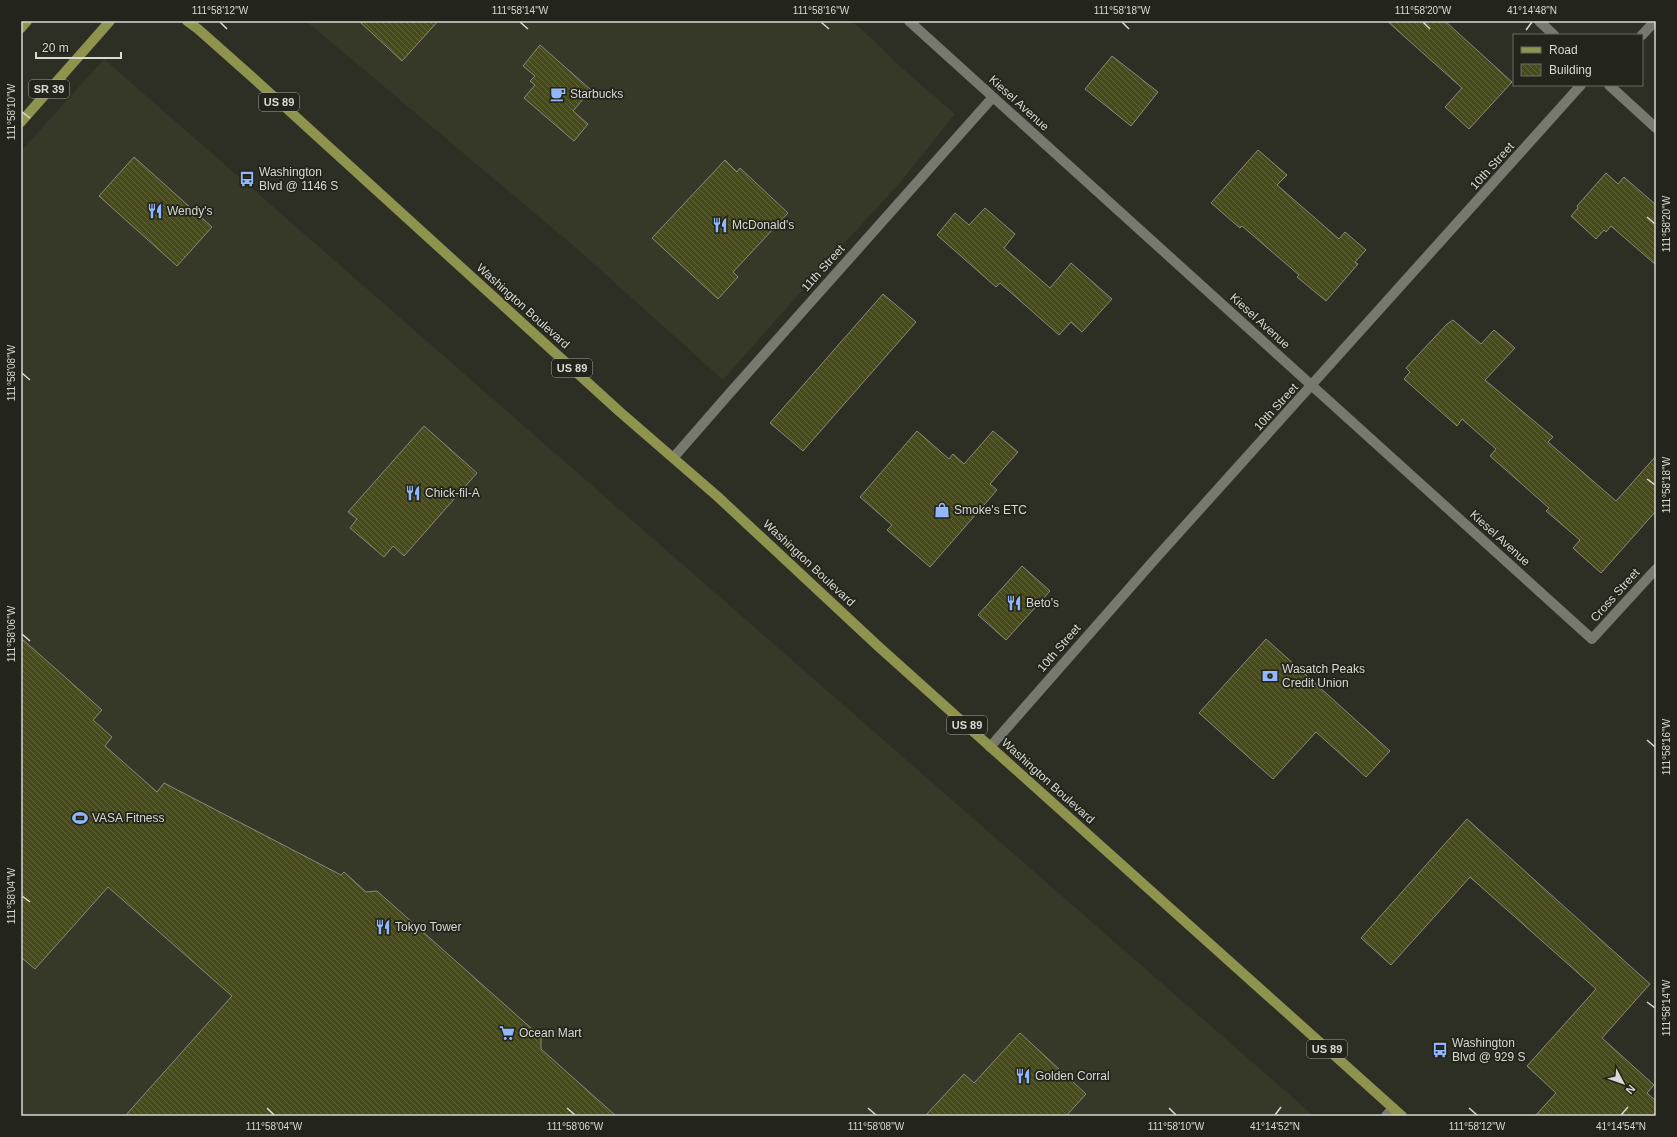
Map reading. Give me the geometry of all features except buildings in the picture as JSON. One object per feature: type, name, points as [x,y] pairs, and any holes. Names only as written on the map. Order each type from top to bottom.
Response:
[{"type":"main road","points":[[21,28],[27,21]]},
{"type":"main road","name":"SR 39","points":[[21,122],[110,21]]},
{"type":"main road","name":"Washington Boulevard","points":[[187,21],[196,25],[620,412],[674,457],[1390,1112],[1402,1116]]},
{"type":"street","name":"Kiesel Avenue","points":[[910,21],[1592,639]]},
{"type":"street","points":[[1539,21],[1553,34]]},
{"type":"street","points":[[1643,35],[1655,21]]},
{"type":"street","name":"10th Street","points":[[990,746],[1156,558],[1580,86]]},
{"type":"street","points":[[1610,86],[1656,128]]},
{"type":"street","name":"11th Street","points":[[674,457],[993,97]]},
{"type":"street","name":"Cross Street","points":[[1592,639],[1656,569]]},
{"type":"shaded area","points":[[306,21],[852,21],[894,61],[955,114],[899,184],[837,251],[723,380],[576,248]]},
{"type":"shaded area","points":[[104,59],[1314,1116],[21,1116],[21,151]]},
{"type":"place","name":"Starbucks","points":[[558,94]]},
{"type":"place","name":"Washington Blvd @ 1146 S","points":[[247,179]]},
{"type":"place","name":"Wendy's","points":[[155,211]]},
{"type":"place","name":"McDonald's","points":[[720,225]]},
{"type":"place","name":"Chick-fil-A","points":[[413,493]]},
{"type":"place","name":"Smoke's ETC","points":[[942,510]]},
{"type":"place","name":"Beto's","points":[[1014,603]]},
{"type":"place","name":"Wasatch Peaks Credit Union","points":[[1270,676]]},
{"type":"place","name":"VASA Fitness","points":[[80,818]]},
{"type":"place","name":"Tokyo Tower","points":[[383,927]]},
{"type":"place","name":"Ocean Mart","points":[[507,1033]]},
{"type":"place","name":"Washington Blvd @ 929 S","points":[[1440,1050]]},
{"type":"place","name":"Golden Corral","points":[[1023,1076]]}]
